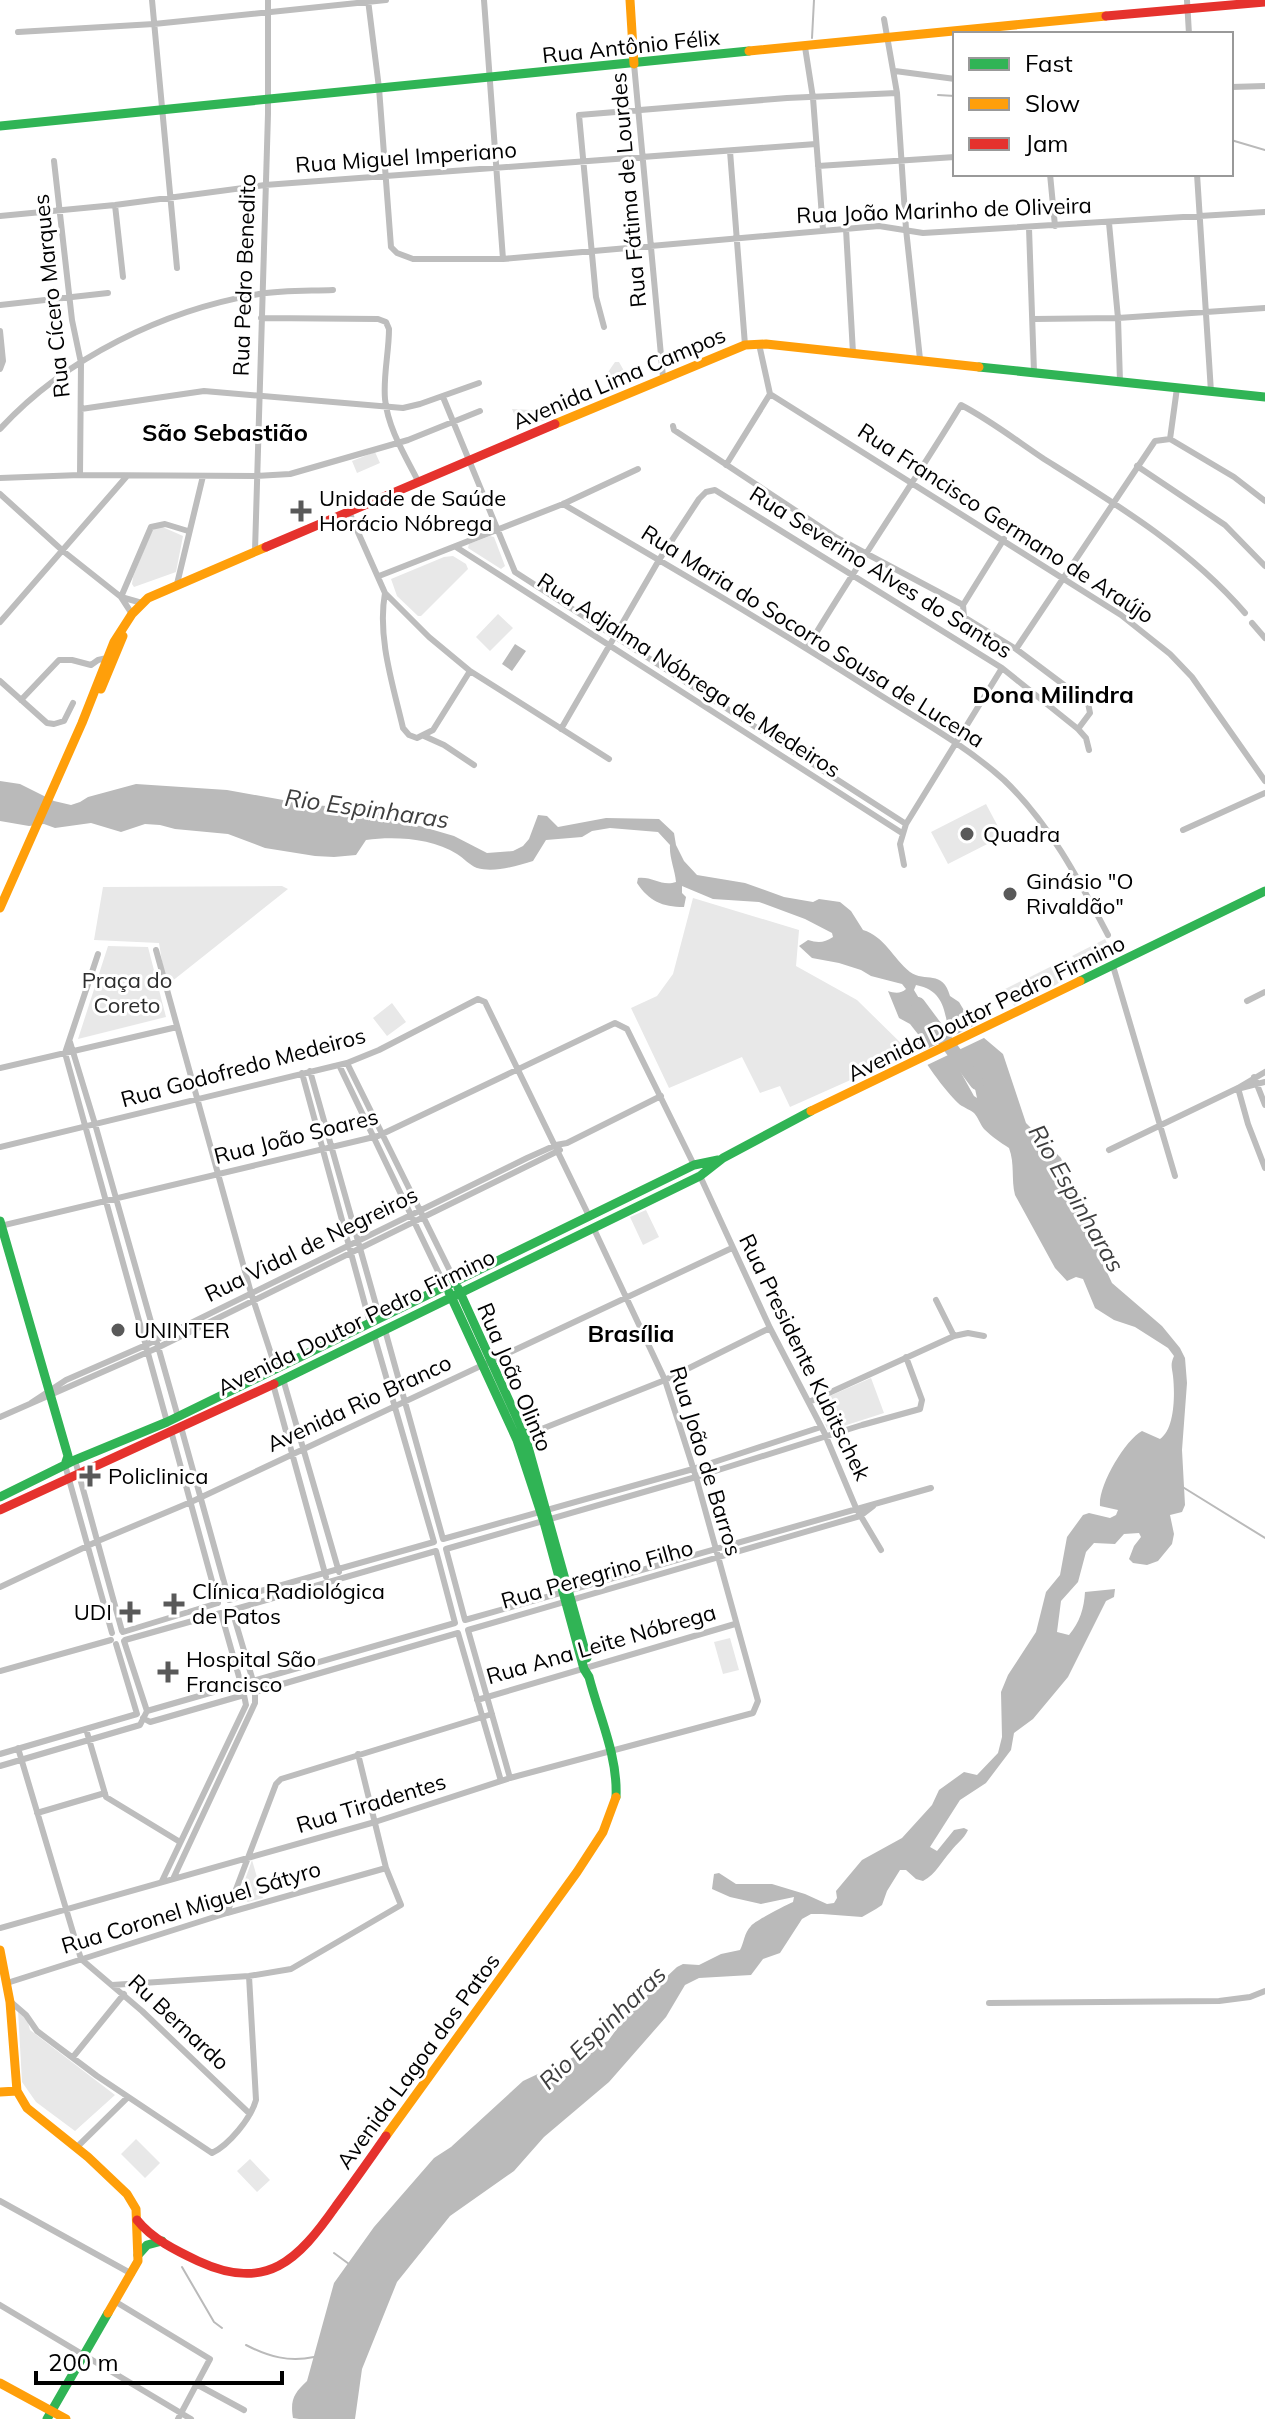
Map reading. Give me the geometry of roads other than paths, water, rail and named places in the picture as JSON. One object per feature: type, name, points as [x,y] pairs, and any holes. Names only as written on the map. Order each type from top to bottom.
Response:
[{"type":"main road","name":"Rua Fátima de Lourdes","points":[[630,0],[634,64]]},
{"type":"main road","name":"Rua Antônio Félix","points":[[0,126],[805,47],[1187,4],[1265,2]]},
{"type":"main road","name":"Avenida Lima Campos","points":[[0,917],[2,905],[77,734],[90,712],[107,658],[132,614],[142,603],[177,584],[663,377],[745,345],[759,344],[1265,397]]},
{"type":"main road","name":"Avenida Lima Campos","points":[[104,672],[125,625]]},
{"type":"main road","name":"Avenida Doutor Pedro Firmino","points":[[179,1422],[276,1369],[375,1321],[593,1227],[700,1176],[723,1158],[795,1119],[1017,1014],[1265,891]]},
{"type":"main road","name":"Avenida Doutor Pedro Firmino","points":[[0,1497],[69,1461],[169,1426],[278,1381],[385,1330],[452,1288],[589,1216],[694,1165],[723,1158]]},
{"type":"main road","points":[[0,1224],[69,1461]]},
{"type":"main road","name":"Rua João Olinto","points":[[452,1288],[521,1438],[609,1753]]},
{"type":"main road","name":"Avenida Doutor Pedro Firmino","points":[[0,1510],[169,1426]]},
{"type":"main road","name":"Avenida Lagoa dos Patos","points":[[17,2091],[27,2108],[133,2201],[137,2220],[149,2234],[210,2268],[246,2274],[282,2265],[310,2243],[599,1839],[616,1798],[609,1753]]},
{"type":"main road","points":[[0,1950],[10,2002],[17,2091],[0,2092]]},
{"type":"main road","points":[[49,2415],[132,2274],[138,2255],[137,2220]]},
{"type":"main road","points":[[138,2242],[141,2236],[149,2234]]},
{"type":"main road","points":[[138,2255],[147,2245],[162,2241]]},
{"type":"main road","points":[[0,2383],[49,2415],[66,2419]]},
{"type":"street","points":[[152,0],[177,268]]},
{"type":"street","name":"Rua Pedro Benedito","points":[[255,551],[268,0]]},
{"type":"street","points":[[18,32],[154,24],[386,0]]},
{"type":"street","points":[[484,0],[503,259]]},
{"type":"street","points":[[368,1],[379,88],[385,178]]},
{"type":"street","points":[[1187,4],[1189,32]]},
{"type":"street","points":[[884,19],[895,71],[906,229],[920,359]]},
{"type":"street","points":[[805,47],[813,98],[823,230]]},
{"type":"street","name":"Rua Fátima de Lourdes","points":[[634,64],[663,377]]},
{"type":"street","points":[[895,71],[953,79]]},
{"type":"street","points":[[1233,87],[1265,86]]},
{"type":"street","points":[[604,327],[596,297],[579,115],[897,93]]},
{"type":"street","name":"Rua Miguel Imperiano","points":[[0,216],[115,205],[265,185],[816,144]]},
{"type":"street","points":[[730,151],[745,345]]},
{"type":"street","points":[[818,166],[953,157]]},
{"type":"street","name":"Rua Cícero Marques","points":[[54,161],[72,320],[81,363],[80,475]]},
{"type":"street","points":[[1050,176],[1055,226]]},
{"type":"street","points":[[1197,176],[1211,392]]},
{"type":"street","name":"Rua João Marinho de Oliveira","points":[[385,178],[391,247],[404,257],[434,261],[503,259],[879,226],[923,233],[1265,212]]},
{"type":"street","points":[[115,205],[123,277]]},
{"type":"street","points":[[1109,223],[1118,318],[1120,382]]},
{"type":"street","points":[[1029,228],[1034,372]]},
{"type":"street","points":[[846,229],[853,353]]},
{"type":"street","points":[[0,429],[40,391],[81,363],[128,336],[166,320],[262,293],[333,290]]},
{"type":"street","points":[[0,305],[108,293]]},
{"type":"street","points":[[1034,319],[1118,318],[1265,308]]},
{"type":"street","points":[[261,318],[378,319],[388,324],[386,408],[398,442],[419,483]]},
{"type":"street","points":[[0,331],[3,361],[0,368]]},
{"type":"street","points":[[726,465],[770,394],[759,344]]},
{"type":"street","points":[[81,409],[204,391],[403,408],[479,383]]},
{"type":"street","points":[[1170,439],[1177,388]]},
{"type":"street","name":"Rua Francisco Germano de Araújo","points":[[770,394],[1116,611],[1170,654],[1192,677],[1265,781]]},
{"type":"street","name":"Rua Adjalma Nóbrega de Medeiros","points":[[443,397],[515,572],[906,824]]},
{"type":"street","points":[[807,648],[851,574],[914,483],[961,405],[1113,502],[1199,565],[1245,613]]},
{"type":"street","points":[[0,478],[290,474],[335,463],[454,423],[480,411]]},
{"type":"street","name":"Rua Severino Alves do Santos","points":[[673,426],[674,430],[726,465],[867,555],[963,605],[964,617],[1016,649],[1088,703],[1090,713],[1078,729]]},
{"type":"street","points":[[1016,649],[1148,449],[1159,439],[1170,439],[1234,477],[1265,501]]},
{"type":"street","points":[[1137,466],[1225,525],[1265,566]]},
{"type":"street","points":[[379,576],[563,504],[638,469]]},
{"type":"street","points":[[0,622],[127,476]]},
{"type":"street","points":[[177,584],[203,476]]},
{"type":"street","name":"Rua Severino Alves do Santos","points":[[659,560],[699,499],[710,490],[720,491],[1002,668],[1078,729],[1086,738],[1089,750]]},
{"type":"street","points":[[0,494],[63,551],[121,597],[132,614]]},
{"type":"street","name":"Rua Maria do Socorro Sousa de Lucena","points":[[563,504],[807,648],[957,744],[1003,780],[1035,814],[1073,870],[1108,935]]},
{"type":"street","points":[[349,512],[385,593],[429,637],[470,671],[609,759]]},
{"type":"street","points":[[121,597],[151,527],[165,524],[188,531]]},
{"type":"street","points":[[963,605],[1004,539]]},
{"type":"street","name":"Rua Adjalma Nóbrega de Medeiros","points":[[456,547],[902,833]]},
{"type":"street","points":[[561,729],[659,560]]},
{"type":"street","points":[[385,593],[382,617],[386,648],[403,728],[409,735],[417,738],[433,730],[470,671]]},
{"type":"street","points":[[121,597],[142,603]]},
{"type":"street","points":[[1252,623],[1262,628],[1265,638]]},
{"type":"street","points":[[21,700],[59,660],[91,665],[107,658]]},
{"type":"street","points":[[904,865],[900,844],[906,824],[1002,668]]},
{"type":"street","points":[[0,681],[42,720],[60,724],[73,703]]},
{"type":"street","points":[[424,736],[474,765]]},
{"type":"street","points":[[1183,830],[1265,793]]},
{"type":"street","points":[[156,950],[252,1297],[276,1369]]},
{"type":"street","points":[[98,954],[65,1053],[169,1426],[247,1687],[246,1705],[184,1844],[173,1879]]},
{"type":"street","points":[[1113,966],[1175,1176]]},
{"type":"street","points":[[1247,1001],[1265,992]]},
{"type":"street","name":"Rua Godofredo Medeiros","points":[[0,1147],[343,1064],[379,1050],[475,999],[485,1002],[519,1070]]},
{"type":"street","name":"Rua João Soares","points":[[0,1224],[107,1202],[375,1137],[610,1024],[620,1024],[627,1029],[661,1096]]},
{"type":"street","points":[[0,1068],[177,1027]]},
{"type":"street","points":[[70,1042],[200,1497],[247,1687],[255,1692],[255,1703],[162,1881]]},
{"type":"street","name":"Rua João Olinto","points":[[343,1064],[383,1134],[452,1288]]},
{"type":"street","name":"Rua João Olinto","points":[[343,1064],[413,1219],[452,1288]]},
{"type":"street","points":[[519,1070],[589,1216]]},
{"type":"street","points":[[306,1072],[359,1241],[375,1321]]},
{"type":"street","points":[[306,1072],[321,1150],[350,1250],[375,1321]]},
{"type":"street","points":[[1109,1150],[1265,1072]]},
{"type":"street","points":[[1254,1077],[1261,1084],[1265,1105]]},
{"type":"street","points":[[1238,1088],[1261,1084]]},
{"type":"street","points":[[1238,1088],[1265,1168]]},
{"type":"street","points":[[661,1096],[694,1165]]},
{"type":"street","name":"Rua Vidal de Negreiros","points":[[350,1250],[361,1250],[413,1219],[661,1096]]},
{"type":"street","name":"Rua Presidente Kubitschek","points":[[700,1176],[770,1328],[826,1437],[856,1508],[881,1550]]},
{"type":"street","name":"Rua Vidal de Negreiros","points":[[0,1417],[350,1250],[359,1241],[413,1219]]},
{"type":"street","name":"Rua João de Barros","points":[[593,1227],[665,1380],[696,1477],[758,1701],[753,1713]]},
{"type":"street","name":"Avenida Rio Branco","points":[[0,1587],[191,1502],[732,1248]]},
{"type":"street","points":[[936,1300],[954,1336]]},
{"type":"street","points":[[521,1438],[665,1380],[770,1328]]},
{"type":"street","points":[[385,1330],[406,1400],[477,1700],[501,1781]]},
{"type":"street","points":[[809,1402],[954,1336],[968,1333],[984,1336]]},
{"type":"street","points":[[374,1335],[440,1545]]},
{"type":"street","points":[[0,1671],[225,1607],[339,1570],[696,1477],[920,1409],[923,1403],[906,1357]]},
{"type":"street","points":[[278,1381],[303,1449],[341,1579]]},
{"type":"street","points":[[278,1381],[293,1454],[328,1583]]},
{"type":"street","points":[[545,1517],[821,1427]]},
{"type":"street","points":[[69,1461],[79,1472],[119,1638]]},
{"type":"street","points":[[69,1461],[68,1477],[88,1546],[144,1718]]},
{"type":"street","name":"Rua Peregrino Filho","points":[[0,1766],[247,1687],[931,1488]]},
{"type":"street","name":"Rua Peregrino Filho","points":[[567,1596],[718,1558],[860,1516],[873,1506]]},
{"type":"street","points":[[225,1607],[328,1583],[440,1545]]},
{"type":"street","name":"Rua Ana Leite Nóbrega","points":[[477,1700],[587,1671],[735,1624]]},
{"type":"street","points":[[461,1627],[487,1696],[510,1778]]},
{"type":"street","name":"Rua Peregrino Filho","points":[[255,1692],[461,1627]]},
{"type":"street","name":"Rua Peregrino Filho","points":[[0,1754],[86,1729],[144,1718],[247,1687]]},
{"type":"street","name":"Rua Tiradentes","points":[[0,1928],[375,1822],[510,1778],[753,1713]]},
{"type":"street","points":[[227,1913],[276,1784],[281,1779],[492,1714]]},
{"type":"street","points":[[86,1729],[108,1800],[184,1844]]},
{"type":"street","points":[[18,1748],[81,1959]]},
{"type":"street","points":[[112,1985],[249,1976],[297,1967],[401,1905],[386,1868],[358,1754]]},
{"type":"street","points":[[37,1813],[105,1793]]},
{"type":"street","name":"Rua Coronel Miguel Sátyro","points":[[7,1983],[227,1913],[386,1868]]},
{"type":"street","name":"Ru Bernardo","points":[[81,1959],[124,1994],[250,2114]]},
{"type":"street","points":[[10,2002],[26,2015],[37,2031],[212,2153],[220,2149],[255,2106],[249,1976]]},
{"type":"street","points":[[989,2003],[1219,2001],[1250,1997],[1265,1991]]},
{"type":"street","points":[[73,2057],[124,1994]]},
{"type":"street","points":[[76,2148],[128,2097]]},
{"type":"street","points":[[0,2201],[132,2274]]},
{"type":"street","points":[[116,2302],[210,2359],[179,2416]]},
{"type":"street","points":[[0,2305],[179,2416],[191,2419]]},
{"type":"street","points":[[196,2384],[244,2410]]},
{"type":"water","points":[[515,644],[526,651],[512,671],[502,664]]},
{"type":"water","points":[[0,781],[20,784],[54,801],[71,805],[136,784],[227,790],[311,805],[376,809],[389,817],[454,836],[487,853],[513,851],[523,846],[538,815],[547,816],[558,827],[606,818],[659,819],[674,833],[684,861],[697,875],[745,883],[784,897],[813,902],[819,899],[840,902],[851,911],[863,930],[883,942],[910,972],[943,982],[977,1032],[1003,1054],[1026,1123],[1061,1158],[1071,1184],[1084,1200],[1099,1255],[1112,1283],[1162,1326],[1185,1358],[1187,1383],[1182,1450],[1185,1505],[1182,1512],[1170,1515],[1174,1534],[1172,1544],[1158,1561],[1147,1565],[1133,1563],[1129,1559],[1141,1537],[1139,1533],[1124,1534],[1115,1544],[1094,1543],[1086,1552],[1078,1582],[1061,1601],[1057,1632],[1069,1635],[1073,1630],[1081,1615],[1085,1592],[1115,1589],[1114,1597],[1106,1601],[1068,1677],[1033,1719],[1014,1733],[1011,1750],[986,1783],[960,1800],[930,1847],[937,1851],[954,1830],[968,1830],[964,1836],[923,1881],[906,1870],[900,1870],[882,1905],[862,1917],[811,1914],[802,1919],[780,1953],[763,1959],[751,1975],[699,1978],[685,1985],[666,2017],[609,2082],[544,2137],[514,2171],[450,2216],[397,2282],[362,2369],[355,2419],[293,2418],[292,2406],[296,2393],[307,2381],[334,2283],[374,2227],[434,2158],[451,2147],[523,2081],[608,2041],[629,2012],[677,1967],[683,1964],[699,1965],[721,1954],[740,1950],[751,1926],[793,1902],[794,1897],[761,1904],[730,1897],[712,1889],[714,1874],[719,1873],[736,1884],[772,1884],[827,1904],[834,1903],[836,1891],[862,1860],[902,1838],[932,1805],[939,1790],[964,1772],[977,1775],[998,1753],[1002,1737],[1001,1692],[1008,1675],[1036,1632],[1046,1592],[1060,1575],[1067,1537],[1083,1515],[1089,1513],[1110,1518],[1116,1515],[1118,1510],[1100,1506],[1103,1487],[1114,1464],[1135,1436],[1142,1431],[1160,1439],[1165,1434],[1173,1410],[1174,1356],[1168,1348],[1135,1327],[1114,1320],[1095,1308],[1083,1279],[1076,1277],[1067,1281],[1055,1268],[1015,1195],[1009,1148],[987,1132],[974,1113],[947,1091],[921,1054],[917,1041],[921,1038],[910,1024],[899,1018],[888,991],[902,992],[906,989],[902,984],[839,963],[812,958],[799,946],[808,940],[827,940],[833,937],[832,933],[759,902],[713,899],[682,886],[686,897],[684,907],[669,906],[651,899],[637,883],[638,878],[676,882],[670,845],[658,832],[610,828],[592,831],[582,837],[546,840],[533,861],[491,870],[474,867],[436,844],[413,840],[366,840],[356,855],[334,857],[265,848],[228,834],[160,825],[145,824],[121,832],[91,823],[55,828],[44,824],[29,826],[0,821]],"holes":[[[916,985],[935,994],[944,1009],[953,1046],[970,1077],[977,1098],[914,990]]]},
{"type":"waterway","points":[[812,38],[814,0]]},
{"type":"waterway","points":[[938,95],[953,96]]},
{"type":"waterway","points":[[1233,141],[1265,150]]},
{"type":"waterway","name":"Rio Espinharas","points":[[918,1004],[977,1083]]},
{"type":"waterway","points":[[1181,1486],[1265,1538]]},
{"type":"waterway","points":[[334,2253],[349,2264]]},
{"type":"waterway","points":[[182,2267],[214,2322],[222,2328]]},
{"type":"waterway","points":[[246,2345],[279,2357],[314,2357]]},
{"type":"place","name":"Unidade de Saúde Horácio Nóbrega","points":[[301,511]]},
{"type":"place","name":"Quadra","points":[[967,834]]},
{"type":"place","name":"Ginásio \"O Rivaldão\"","points":[[1010,894]]},
{"type":"place","name":"UNINTER","points":[[118,1330]]},
{"type":"place","name":"Policlinica","points":[[90,1476]]},
{"type":"place","name":"Clínica Radiológica de Patos","points":[[174,1604]]},
{"type":"place","name":"UDI","points":[[130,1612]]},
{"type":"place","name":"Hospital São Francisco","points":[[168,1672]]},
{"type":"district","name":"São Sebastião","points":[[225,432]]},
{"type":"district","name":"Dona Milindra","points":[[1053,694]]},
{"type":"district","name":"Brasília","points":[[631,1333]]},
{"type":"park label","name":"Praça do Coreto","points":[[127,992]]}]
